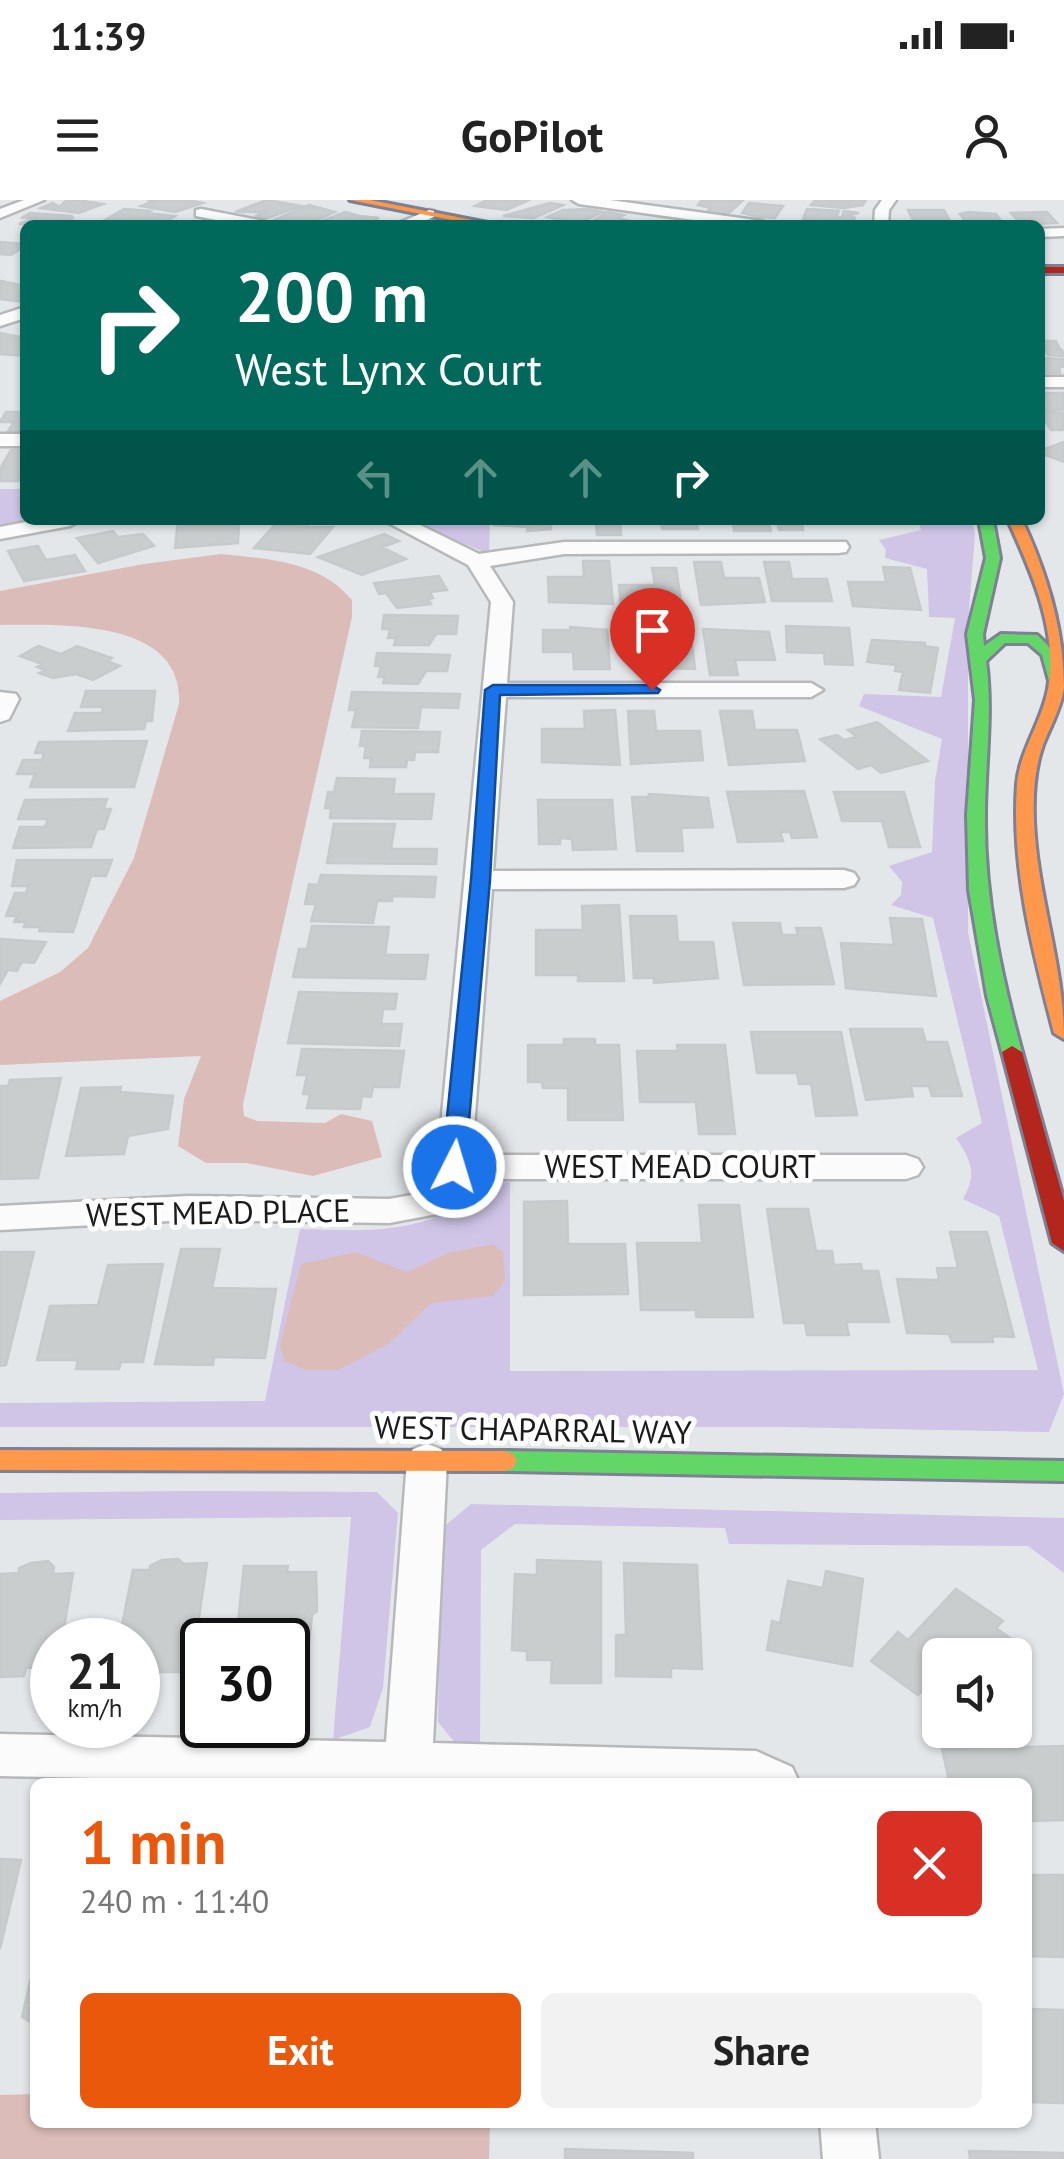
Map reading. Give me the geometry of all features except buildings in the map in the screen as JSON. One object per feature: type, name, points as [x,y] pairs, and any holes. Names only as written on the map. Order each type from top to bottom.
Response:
[{"type":"street","points":[[0,214],[37,200]]},
{"type":"street","points":[[189,220],[235,200]]},
{"type":"street","points":[[355,200],[464,220]]},
{"type":"street","points":[[579,200],[725,220]]},
{"type":"street","points":[[201,213],[238,220]]},
{"type":"street","points":[[414,220],[429,214]]},
{"type":"street","points":[[0,533],[43,525]]},
{"type":"street","points":[[404,525],[476,561],[502,602],[454,1167]]},
{"type":"street","points":[[987,525],[993,558],[986,595],[977,614],[983,713],[976,815],[980,904],[996,996],[1064,1243]]},
{"type":"street","points":[[1018,525],[1044,573],[1062,635],[1057,685],[1026,774],[1025,815],[1034,908],[1064,1033]]},
{"type":"street","points":[[476,561],[564,548],[838,547]]},
{"type":"street","points":[[978,660],[988,644],[998,638],[1032,638],[1049,654],[1057,685]]},
{"type":"street","points":[[493,690],[811,690]]},
{"type":"street","points":[[481,880],[844,879]]},
{"type":"street","name":"WEST MEAD COURT","points":[[454,1167],[906,1167]]},
{"type":"street","name":"WEST MEAD PLACE","points":[[0,1218],[188,1208],[389,1211],[435,1203],[454,1167]]},
{"type":"street","name":"WEST CHAPARRAL WAY","points":[[0,1460],[427,1460],[1064,1471]]},
{"type":"street","points":[[408,1763],[427,1460]]},
{"type":"street","points":[[0,1755],[715,1770],[756,1773],[767,1778]]},
{"type":"street","points":[[848,2128],[851,2159]]},
{"type":"shaded area","points":[[0,489],[20,489],[20,523],[0,526]]},
{"type":"shaded area","points":[[419,525],[490,525],[489,554]]},
{"type":"shaded area","points":[[920,525],[973,525],[975,534],[968,623],[968,932],[1064,1394],[1049,1432],[783,1427],[0,1427],[0,1403],[265,1401],[300,1229],[400,1227],[445,1213],[482,1187],[510,1182],[510,1371],[1038,1370],[999,1216],[963,1199],[971,1168],[956,1138],[982,1123],[933,918],[891,905],[901,895],[902,882],[889,866],[932,852],[935,781],[942,739],[859,706],[864,694],[941,697],[955,618],[929,617],[927,569],[885,558],[886,550],[879,540],[921,530]]},
{"type":"shaded area","points":[[221,554],[292,564],[325,577],[352,600],[352,617],[243,1104],[244,1116],[257,1121],[325,1123],[341,1114],[372,1121],[382,1157],[313,1176],[246,1163],[206,1163],[178,1146],[184,1099],[201,1056],[0,1065],[0,1001],[60,972],[88,948],[134,858],[179,704],[175,676],[161,655],[140,641],[84,627],[0,625],[0,591]]},
{"type":"shaded area","points":[[493,1244],[503,1252],[505,1281],[493,1296],[431,1303],[390,1343],[338,1370],[306,1370],[284,1361],[280,1345],[301,1264],[356,1252],[407,1272],[448,1253]]},
{"type":"shaded area","points":[[377,1492],[398,1513],[383,1688],[370,1727],[333,1740],[351,1517],[0,1520],[0,1493]]},
{"type":"shaded area","points":[[471,1504],[1064,1518],[1064,1573],[1028,1546],[729,1544],[725,1528],[515,1524],[481,1550],[480,1746],[455,1743],[438,1722],[441,1529]]},
{"type":"shaded area","points":[[30,2094],[30,2128],[490,2128],[489,2159],[0,2159],[0,2095]]},
{"type":"traffic: fast","points":[[987,525],[993,558],[975,634],[983,700],[976,815],[978,890],[997,996],[1012,1052]]},
{"type":"traffic: fast","points":[[978,660],[1001,639],[1032,638],[1049,654],[1057,685]]},
{"type":"traffic: fast","points":[[504,1461],[1064,1471]]},
{"type":"traffic: slow","points":[[355,200],[465,220]]},
{"type":"traffic: slow","points":[[1017,525],[1048,602],[1058,667],[1056,689],[1030,759],[1025,816],[1035,910],[1064,1033]]},
{"type":"traffic: slow","points":[[0,1460],[504,1461]]},
{"type":"traffic: jam","points":[[1045,270],[1064,270]]},
{"type":"traffic: jam","points":[[1012,1052],[1064,1243]]},
{"type":"route","points":[[454,1167],[481,880],[493,690],[652,690]]}]
